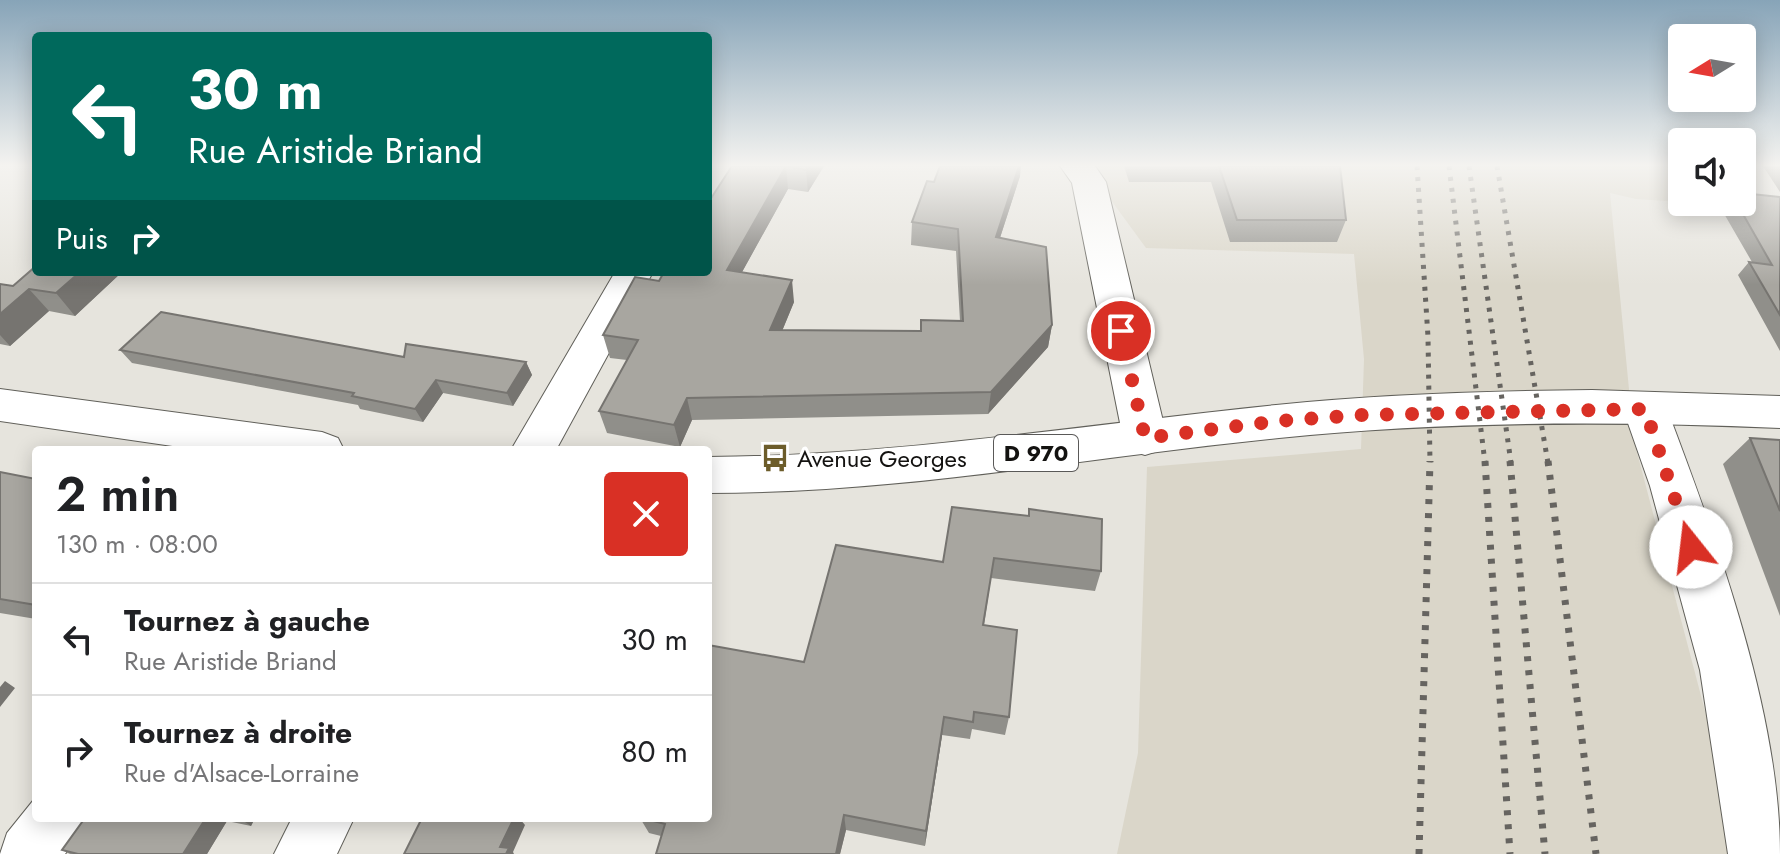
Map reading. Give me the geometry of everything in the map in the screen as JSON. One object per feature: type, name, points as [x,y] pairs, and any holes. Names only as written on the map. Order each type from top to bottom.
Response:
[{"type":"main road","points":[[1094,206],[1145,438]]},
{"type":"main road","points":[[535,446],[632,276]]},
{"type":"main road","points":[[0,405],[293,446]]},
{"type":"main road","points":[[1645,409],[1673,486],[1727,670],[1758,854]]},
{"type":"main road","name":"D 970","points":[[712,475],[774,477],[860,472],[1278,421],[1362,415],[1645,409],[1780,412]]},
{"type":"main road","points":[[28,854],[52,822]]},
{"type":"main road","points":[[304,854],[323,822]]},
{"type":"shaded area","points":[[1115,206],[1611,206],[1634,441],[1720,768],[1732,854],[1117,854],[1138,753],[1147,467],[1361,449],[1364,359],[1354,254],[1146,248]]},
{"type":"building","points":[[712,206],[763,206],[727,270],[792,280],[770,330],[921,331],[921,320],[963,321],[958,229],[912,222],[918,206],[1006,206],[996,237],[1046,247],[1052,325],[991,392],[687,398],[674,425],[599,411],[638,340],[603,335],[635,277],[659,281],[662,276],[712,276]]},
{"type":"building","points":[[1232,206],[1344,206],[1346,220],[1237,220]]},
{"type":"building","points":[[1756,206],[1780,206],[1780,315],[1749,262],[1772,265],[1744,216],[1756,216]]},
{"type":"building","points":[[32,269],[32,276],[75,276],[56,293],[29,289],[0,314],[0,284],[13,286]]},
{"type":"building","points":[[161,312],[404,357],[406,344],[526,362],[507,393],[436,380],[415,409],[352,396],[354,393],[120,350]]},
{"type":"building","points":[[1750,438],[1780,440],[1780,511]]},
{"type":"building","points":[[0,472],[32,478],[32,604],[0,599]]},
{"type":"building","points":[[952,507],[1029,516],[1029,509],[1102,519],[1101,571],[994,558],[983,625],[1017,630],[1009,717],[974,712],[973,722],[944,717],[926,831],[844,815],[836,854],[656,854],[665,824],[657,822],[712,822],[712,646],[804,662],[836,545],[943,562]]},
{"type":"building","points":[[82,822],[203,822],[183,854],[78,854],[62,850]]},
{"type":"building","points":[[420,822],[512,822],[500,847],[509,848],[506,854],[404,854]]},
{"type":"railway","points":[[1420,206],[1428,337],[1430,462]]},
{"type":"railway","points":[[1454,206],[1485,463]]},
{"type":"railway","points":[[1475,206],[1511,463]]},
{"type":"railway","points":[[1504,206],[1548,463]]},
{"type":"railway","points":[[1485,461],[1510,854]]},
{"type":"railway","points":[[1510,461],[1545,854]]},
{"type":"railway","points":[[1548,461],[1596,854]]},
{"type":"railway","points":[[1419,854],[1430,462]]},
{"type":"place","name":"Avenue Georges","points":[[775,458]]},
{"type":"route","points":[[1121,331],[1145,438],[1278,421],[1362,415],[1645,409],[1691,547]]}]
